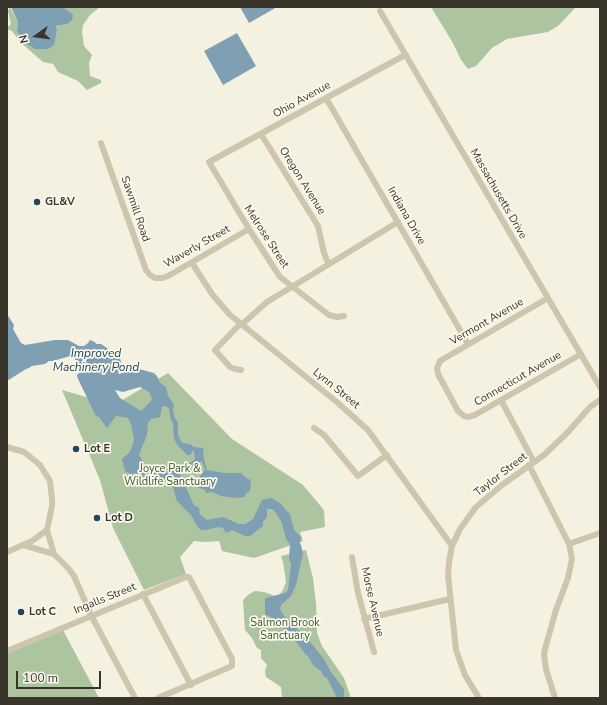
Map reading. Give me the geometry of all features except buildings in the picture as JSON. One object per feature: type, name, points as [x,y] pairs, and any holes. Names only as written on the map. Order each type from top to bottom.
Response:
[{"type":"street","name":"Massachusetts Drive","points":[[380,12],[600,387]]},
{"type":"street","name":"Ohio Avenue","points":[[209,162],[405,55]]},
{"type":"street","name":"Indiana Drive","points":[[326,98],[468,344]]},
{"type":"street","name":"Oregon Avenue","points":[[260,134],[318,226],[328,264]]},
{"type":"street","name":"Sawmill Road","points":[[101,143],[146,270],[155,278]]},
{"type":"street","name":"Melrose Street","points":[[209,162],[248,229],[280,277],[328,315],[337,317],[344,316]]},
{"type":"street","points":[[241,370],[230,367],[215,350],[267,302],[398,222]]},
{"type":"street","name":"Waverly Street","points":[[155,278],[168,276],[248,229]]},
{"type":"street","name":"Lynn Street","points":[[192,263],[220,305],[241,325],[353,416],[368,430],[452,546]]},
{"type":"street","name":"Vermont Avenue","points":[[464,416],[458,411],[438,374],[438,366],[442,359],[548,298]]},
{"type":"street","name":"Connecticut Avenue","points":[[464,416],[468,417],[475,415],[581,354]]},
{"type":"street","points":[[500,400],[532,464],[569,544],[572,559],[568,578],[546,642],[544,656],[547,675],[555,698]]},
{"type":"street","name":"Taylor Street","points":[[479,698],[465,675],[458,658],[450,599],[448,568],[452,546],[460,529],[476,507],[559,441],[590,407],[600,400]]},
{"type":"street","points":[[314,428],[324,435],[358,476],[387,456]]},
{"type":"street","points":[[7,447],[18,450],[30,456],[44,470],[50,481],[52,504],[47,530],[54,554],[71,573],[91,615],[136,698]]},
{"type":"street","points":[[7,552],[38,538],[47,530]]},
{"type":"street","points":[[569,544],[600,533]]},
{"type":"street","points":[[23,545],[54,554]]},
{"type":"street","name":"Morse Avenue","points":[[352,557],[364,619],[374,652]]},
{"type":"street","name":"Ingalls Street","points":[[7,651],[91,615],[189,577],[232,659],[232,666],[191,684]]},
{"type":"street","points":[[143,594],[191,684],[158,698]]},
{"type":"street","points":[[364,619],[450,599]]},
{"type":"green space","points":[[10,7],[18,22],[17,31],[55,37],[57,30],[56,26],[67,24],[65,9],[63,7],[100,7],[90,15],[83,25],[82,32],[84,46],[92,55],[89,63],[90,76],[101,80],[101,83],[87,90],[78,81],[58,72],[53,64],[43,62],[20,42],[12,31],[7,29],[11,24],[8,11]]},
{"type":"green space","points":[[431,7],[576,7],[558,26],[548,32],[507,39],[492,48],[476,66],[468,69],[461,60],[453,43]]},
{"type":"green space","name":"Joyce Park & Wildlife Sanctuary","points":[[168,373],[232,439],[303,485],[324,510],[325,527],[300,532],[303,541],[254,558],[222,551],[219,541],[194,541],[180,557],[186,574],[144,590],[113,528],[100,480],[62,390],[114,405]]},
{"type":"green space","name":"Salmon Brook Sanctuary","points":[[306,550],[313,578],[317,633],[322,646],[344,678],[351,698],[282,698],[281,687],[266,677],[265,671],[267,665],[261,658],[261,650],[257,648],[252,638],[245,630],[243,600],[255,591],[264,592],[275,596],[265,598],[277,598],[283,590],[286,582],[281,556]]},
{"type":"green space","points":[[63,630],[99,698],[7,698],[7,654]]},
{"type":"water","points":[[11,7],[63,7],[73,15],[72,20],[67,24],[56,26],[57,30],[54,45],[48,49],[36,49],[26,44],[17,31],[18,22]]},
{"type":"water","points":[[240,7],[277,7],[249,23]]},
{"type":"water","points":[[237,33],[256,66],[223,85],[204,51]]},
{"type":"water","name":"Improved Machinery Pond","points":[[7,314],[14,325],[13,329],[21,343],[25,345],[55,340],[68,340],[79,346],[84,346],[90,340],[97,344],[101,344],[120,358],[122,367],[118,373],[119,374],[129,371],[132,372],[139,369],[154,373],[160,383],[166,387],[168,396],[174,405],[174,416],[178,423],[178,435],[182,443],[203,448],[207,470],[224,473],[241,473],[249,480],[251,478],[250,491],[246,493],[245,497],[236,498],[221,496],[212,492],[206,493],[205,490],[197,487],[200,476],[205,470],[202,461],[179,472],[194,505],[199,508],[200,514],[207,520],[223,517],[239,524],[245,524],[253,519],[262,500],[271,498],[280,503],[290,514],[294,530],[301,537],[300,542],[303,553],[296,585],[291,596],[281,605],[280,609],[284,616],[310,642],[324,659],[331,672],[344,689],[344,698],[337,698],[326,677],[324,677],[321,671],[313,665],[308,656],[294,639],[274,620],[265,615],[265,598],[285,593],[288,590],[291,564],[289,559],[290,544],[286,539],[282,523],[272,509],[267,509],[267,516],[263,521],[263,526],[250,536],[245,536],[232,530],[226,533],[223,528],[219,527],[201,530],[191,515],[177,501],[173,487],[168,480],[159,481],[157,478],[145,477],[134,473],[131,474],[125,471],[122,459],[130,452],[134,439],[131,424],[128,418],[116,416],[107,428],[99,417],[96,416],[78,379],[77,375],[81,371],[77,361],[70,356],[49,361],[45,364],[32,366],[7,381]],"holes":[[[140,387],[149,392],[152,398],[141,411],[120,398],[115,390],[123,392]],[[166,406],[169,409],[173,423],[174,438],[176,443],[187,455],[191,455],[192,451],[194,451],[195,458],[193,461],[177,470],[154,466],[146,468],[139,455],[147,435],[148,423],[151,419],[160,417],[162,407]]]},
{"type":"place","name":"GL&V","points":[[37,202]]},
{"type":"place","name":"Lot E","points":[[76,449]]},
{"type":"place","name":"Lot D","points":[[97,518]]},
{"type":"place","name":"Lot C","points":[[21,612]]}]
